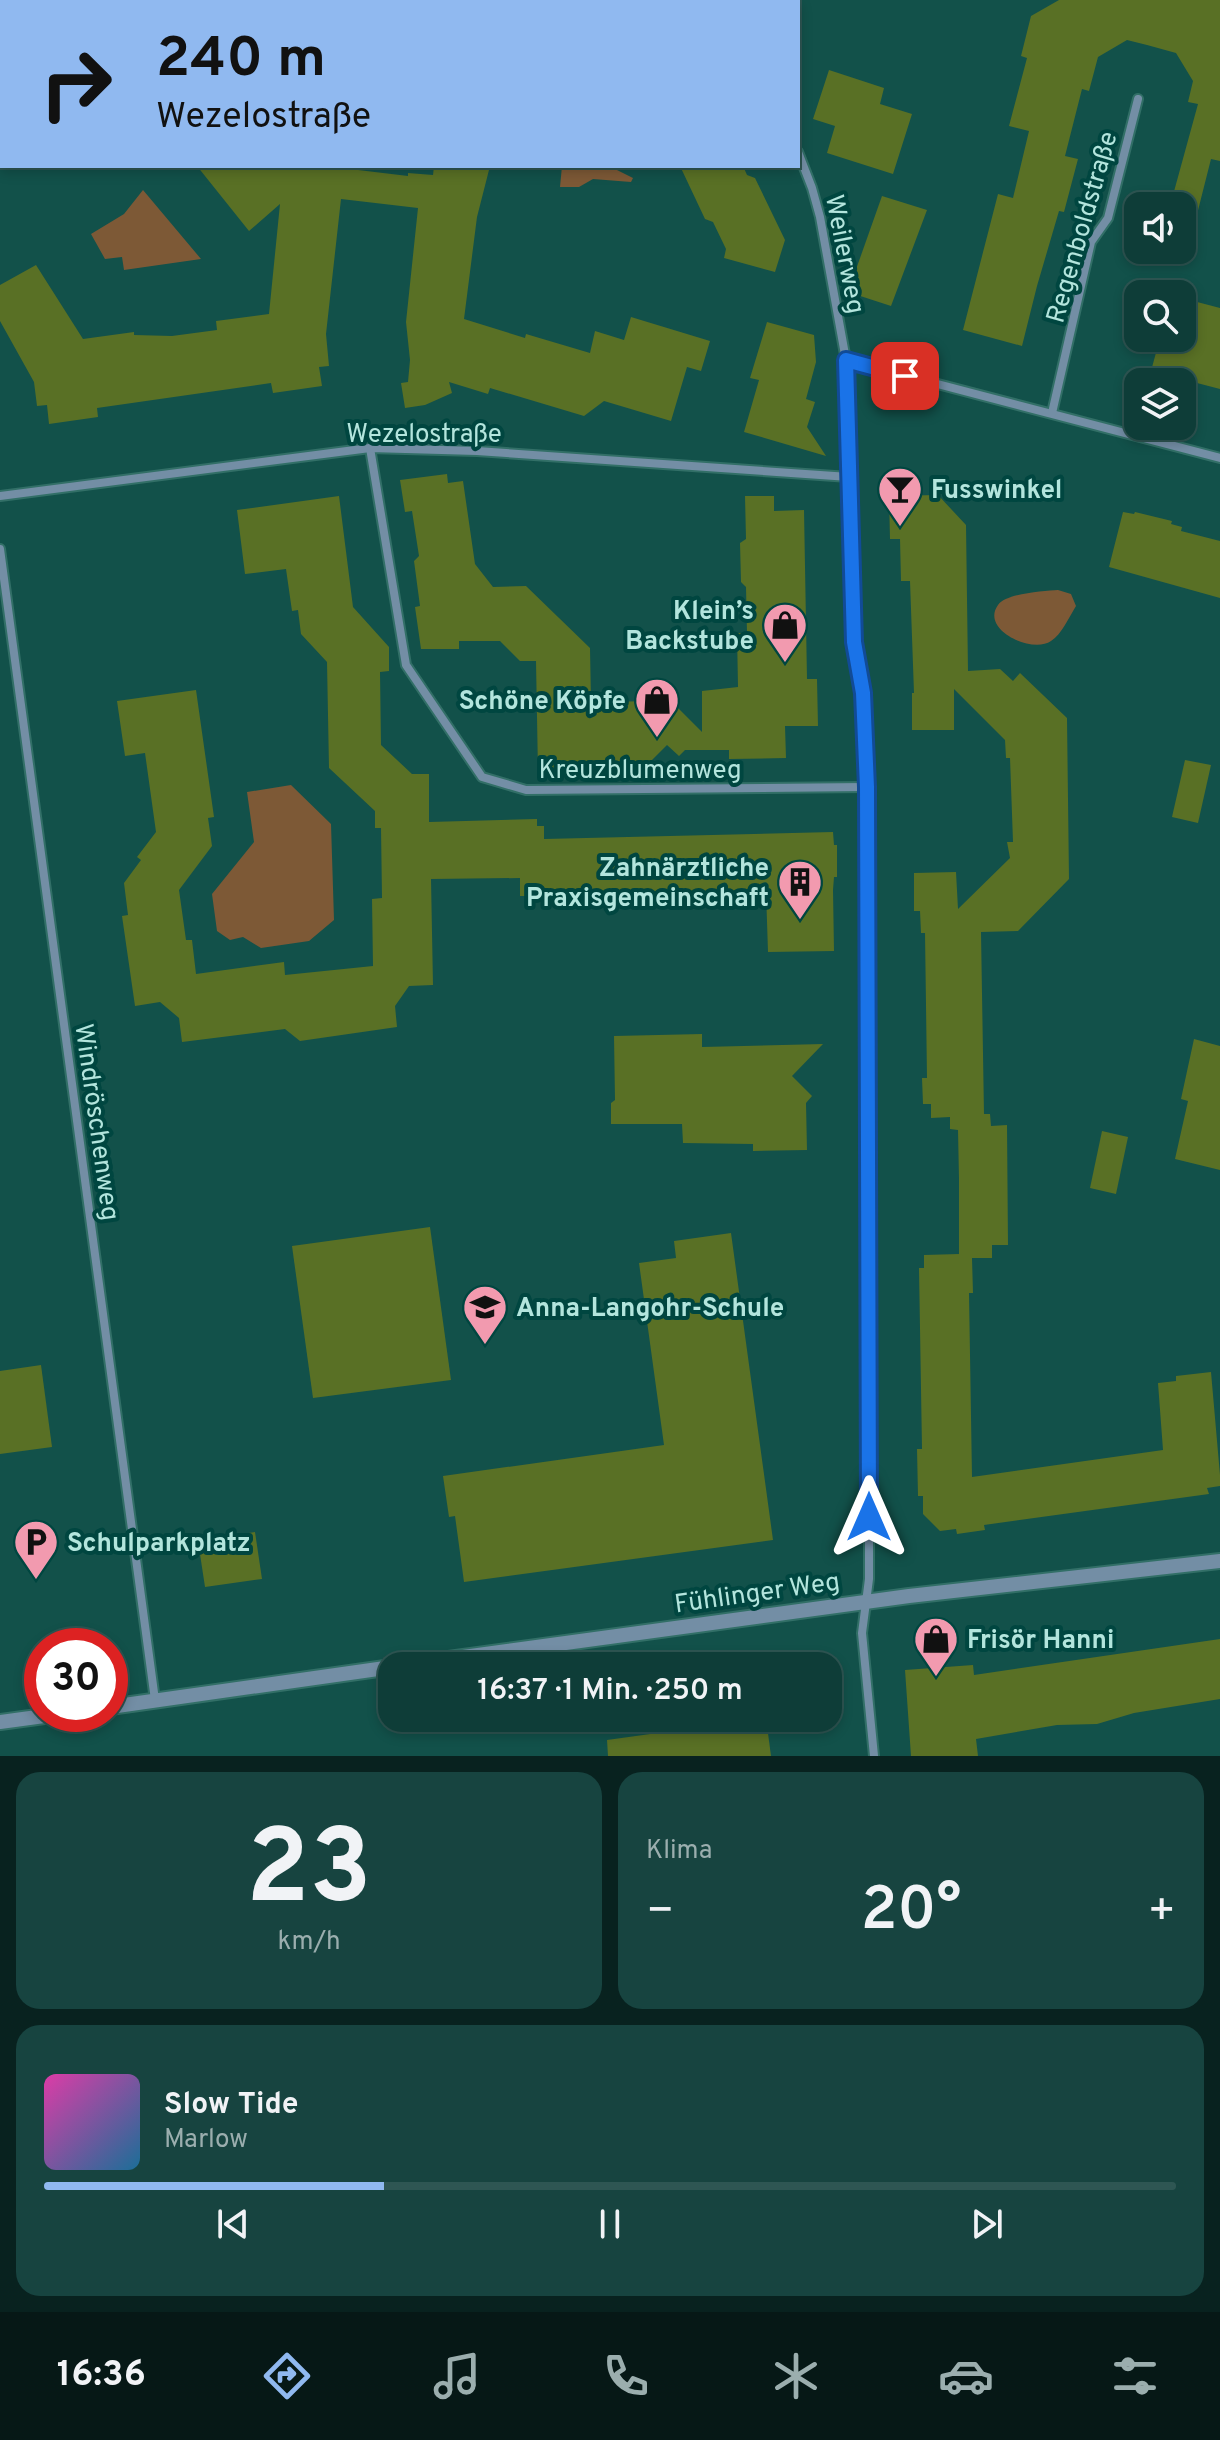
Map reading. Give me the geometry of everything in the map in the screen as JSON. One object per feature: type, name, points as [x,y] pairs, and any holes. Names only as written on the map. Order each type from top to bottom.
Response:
[{"type":"street","name":"Regenboldstraße","points":[[1052,413],[1091,242],[1108,218],[1138,99]]},
{"type":"street","name":"Weilerweg","points":[[800,157],[820,217],[846,360],[854,642],[863,693],[867,787],[869,1579],[862,1633],[874,1756]]},
{"type":"street","points":[[846,360],[1220,458]]},
{"type":"street","name":"Wezelostraße","points":[[0,496],[370,448],[477,451],[849,477]]},
{"type":"street","name":"Kreuzblumenweg","points":[[370,448],[406,665],[482,777],[526,790],[867,787]]},
{"type":"street","name":"Windröschenweg","points":[[0,549],[155,1700]]},
{"type":"street","name":"Fühlinger Weg","points":[[497,1652],[864,1602],[1220,1561]]},
{"type":"street","name":"Fühlinger Weg","points":[[128,1704],[378,1668]]},
{"type":"street","points":[[0,1722],[24,1719]]},
{"type":"shaded area","points":[[562,168],[613,168],[633,178],[631,182],[593,179],[579,187],[560,187]]},
{"type":"shaded area","points":[[143,190],[201,259],[124,270],[122,257],[105,259],[91,234],[124,214]]},
{"type":"shaded area","points":[[1058,590],[1071,594],[1076,606],[1062,630],[1051,641],[1043,644],[1021,642],[1002,631],[996,623],[994,614],[1002,601],[1026,593]]},
{"type":"shaded area","points":[[291,785],[331,824],[334,920],[309,941],[261,948],[243,937],[230,940],[217,931],[212,894],[254,842],[247,792]]},
{"type":"building","points":[[1059,0],[1220,0],[1220,161],[1211,159],[1196,218],[1196,192],[1174,192],[1198,104],[1188,102],[1193,81],[1176,53],[1127,40],[1098,57],[1089,91],[1082,89],[1065,156],[1078,159],[1064,212],[1059,211],[1022,346],[963,330],[998,194],[1013,198],[1029,131],[1009,126],[1027,58],[1021,56],[1031,16]]},
{"type":"building","points":[[829,70],[884,88],[880,104],[912,114],[893,174],[827,153],[835,126],[813,119]]},
{"type":"building","points":[[199,168],[342,168],[408,176],[408,173],[433,175],[434,168],[489,168],[477,217],[464,319],[525,338],[526,334],[590,353],[595,331],[624,340],[631,317],[710,341],[701,371],[687,367],[671,421],[604,401],[584,416],[490,388],[488,394],[449,382],[452,393],[425,405],[405,408],[401,383],[408,382],[410,360],[406,322],[418,208],[341,199],[326,334],[329,366],[319,367],[322,386],[273,393],[271,383],[97,408],[98,417],[49,424],[47,405],[37,406],[34,382],[0,321],[0,285],[36,265],[83,339],[134,332],[134,335],[172,336],[217,330],[216,321],[269,314],[280,204],[249,231]]},
{"type":"building","points":[[681,168],[744,168],[747,175],[755,178],[785,240],[775,272],[724,258],[726,249],[713,222],[705,219]]},
{"type":"building","points":[[882,196],[927,210],[891,306],[848,292]]},
{"type":"building","points":[[1196,302],[1220,308],[1220,389],[1196,383],[1196,368],[1152,368],[1156,352],[1196,352]]},
{"type":"building","points":[[767,322],[814,335],[816,362],[806,399],[815,402],[807,427],[826,456],[744,432],[759,380],[750,378]]},
{"type":"building","points":[[447,474],[448,483],[463,481],[475,564],[493,587],[526,586],[590,648],[591,702],[661,701],[666,696],[702,732],[702,691],[738,687],[737,633],[747,633],[746,587],[741,582],[740,543],[746,539],[745,496],[774,496],[774,511],[804,510],[807,679],[817,679],[818,726],[785,726],[786,758],[729,759],[729,750],[685,750],[679,756],[667,745],[651,761],[565,762],[565,772],[538,772],[536,661],[520,661],[500,641],[459,641],[459,649],[421,649],[415,607],[420,606],[414,561],[419,556],[412,511],[405,512],[400,480]]},
{"type":"building","points":[[938,495],[966,525],[968,671],[1000,669],[1013,681],[1020,673],[1067,718],[1069,879],[1018,931],[981,932],[984,1114],[990,1114],[991,1126],[1007,1125],[1008,1245],[992,1245],[992,1258],[972,1258],[973,1293],[969,1293],[972,1477],[1163,1450],[1158,1383],[1176,1381],[1176,1376],[1211,1372],[1220,1475],[1220,1486],[1207,1488],[1209,1494],[984,1525],[985,1530],[957,1534],[956,1529],[940,1531],[923,1514],[923,1496],[918,1496],[917,1449],[922,1449],[919,1268],[924,1268],[924,1255],[959,1254],[959,1179],[958,1130],[950,1129],[950,1117],[931,1118],[931,1104],[923,1104],[922,1078],[927,1078],[925,933],[921,933],[920,911],[914,911],[914,873],[956,872],[958,909],[1010,858],[1007,842],[1013,842],[1010,758],[1006,758],[1005,740],[954,689],[954,730],[912,730],[914,693],[910,581],[901,581],[900,539],[890,539],[889,496]]},
{"type":"building","points":[[339,496],[353,607],[389,647],[389,671],[380,672],[381,745],[412,774],[429,774],[429,822],[537,819],[537,826],[544,826],[544,839],[833,832],[834,845],[837,845],[837,877],[834,877],[833,890],[834,951],[768,952],[766,891],[520,896],[520,878],[431,879],[433,985],[409,986],[395,1006],[397,1027],[300,1041],[285,1029],[182,1042],[179,1018],[160,1002],[135,1006],[122,916],[128,915],[124,883],[141,860],[137,857],[156,832],[145,753],[125,756],[117,701],[196,690],[214,817],[208,818],[212,846],[179,890],[186,940],[192,940],[196,974],[284,962],[285,975],[373,966],[372,899],[382,898],[381,828],[375,828],[375,811],[329,768],[327,662],[301,634],[298,610],[292,611],[286,569],[245,574],[237,510]]},
{"type":"building","points":[[1123,512],[1172,521],[1171,524],[1182,527],[1181,531],[1220,541],[1220,598],[1109,567]]},
{"type":"building","points":[[1185,760],[1211,765],[1198,823],[1172,817]]},
{"type":"building","points":[[702,1034],[702,1047],[823,1044],[792,1076],[812,1096],[806,1103],[807,1150],[753,1151],[753,1144],[683,1143],[682,1124],[611,1124],[611,1103],[615,1100],[614,1036]]},
{"type":"building","points":[[1194,1039],[1220,1046],[1220,1170],[1175,1159],[1188,1101],[1181,1099]]},
{"type":"building","points":[[1102,1131],[1128,1137],[1116,1194],[1090,1188]]},
{"type":"building","points":[[430,1227],[451,1380],[313,1398],[292,1246]]},
{"type":"building","points":[[731,1233],[773,1540],[464,1582],[455,1516],[449,1517],[443,1476],[664,1445],[639,1263],[676,1258],[674,1241]]},
{"type":"building","points":[[41,1365],[52,1447],[0,1454],[0,1371]]},
{"type":"building","points":[[255,1532],[262,1579],[205,1587],[198,1541]]},
{"type":"building","points":[[1220,1639],[1220,1699],[1134,1713],[1097,1724],[1057,1725],[976,1739],[978,1756],[911,1756],[905,1670],[973,1665],[974,1675]]},
{"type":"building","points":[[665,1732],[768,1732],[771,1756],[608,1756],[607,1740]]},
{"type":"place","name":"Fusswinkel","points":[[900,528]]},
{"type":"place","name":"Klein’s Backstube","points":[[785,664]]},
{"type":"place","name":"Schöne Köpfe","points":[[657,739]]},
{"type":"place","name":"Zahnärztliche Praxisgemeinschaft","points":[[800,921]]},
{"type":"place","name":"Anna-Langohr-Schule","points":[[485,1346]]},
{"type":"place","name":"Schulparkplatz","points":[[36,1581]]},
{"type":"place","name":"Frisör Hanni","points":[[936,1678]]},
{"type":"route","points":[[869,1517],[867,787],[863,693],[854,642],[846,360],[905,376]]}]
